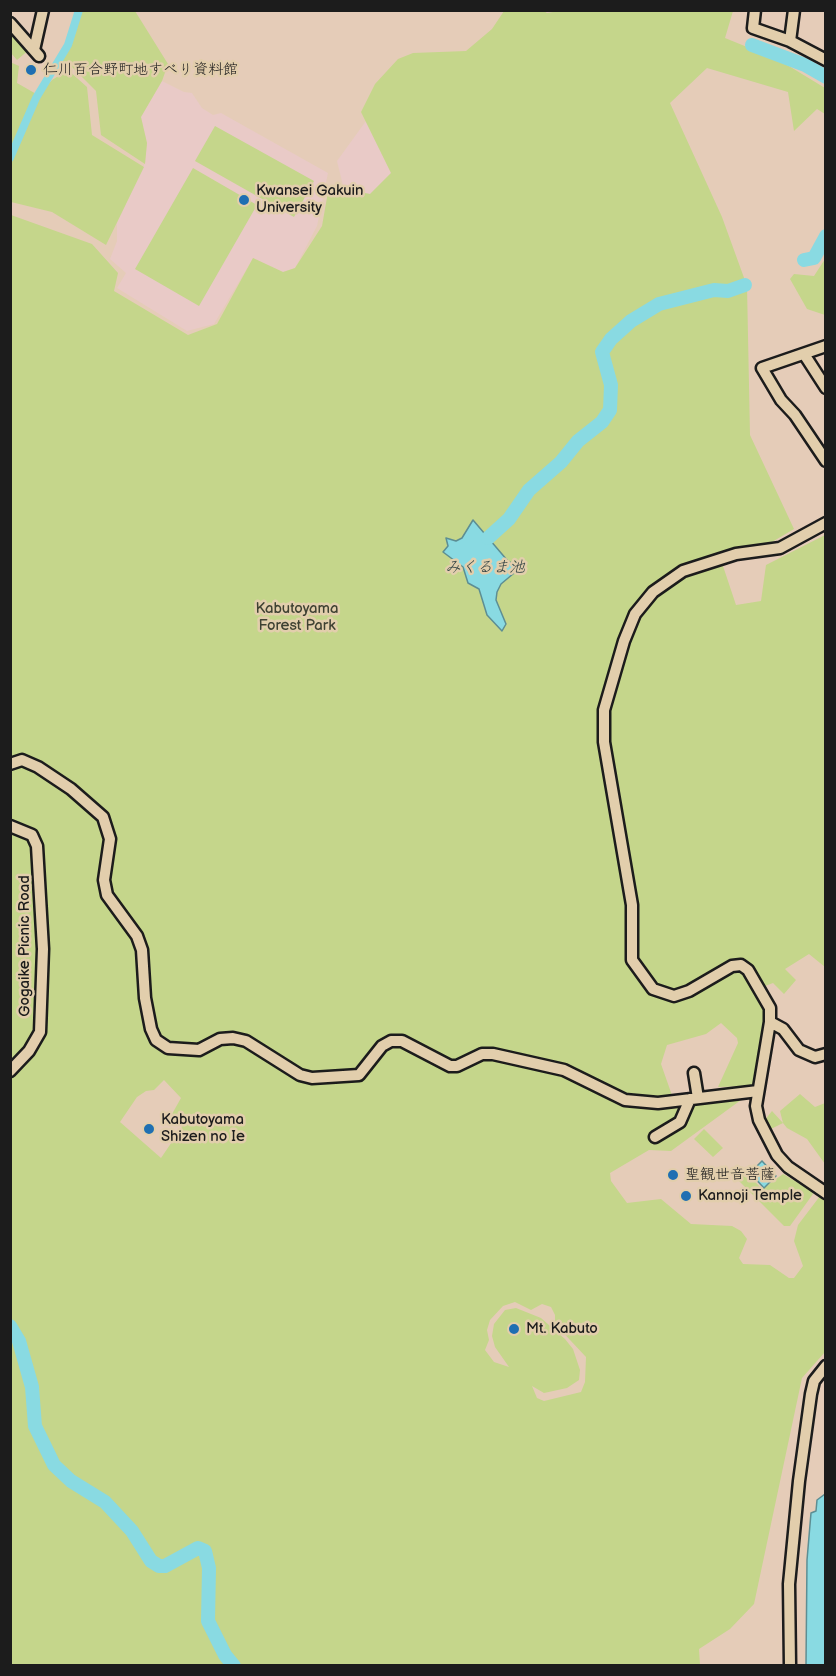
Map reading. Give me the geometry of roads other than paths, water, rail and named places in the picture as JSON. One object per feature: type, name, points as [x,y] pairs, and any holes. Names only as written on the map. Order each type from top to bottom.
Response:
[{"type":"street","points":[[10,23],[36,52],[43,10]]},
{"type":"street","points":[[755,10],[753,28],[790,40],[825,59]]},
{"type":"street","points":[[790,40],[794,10]]},
{"type":"street","points":[[825,346],[762,368],[781,400],[795,415],[825,461]]},
{"type":"street","points":[[804,354],[825,388]]},
{"type":"street","points":[[825,523],[780,548],[736,554],[683,571],[653,592],[635,614],[604,710],[604,742],[632,905],[632,960],[653,989],[674,996],[689,992],[732,966],[741,965],[748,970],[770,1008],[770,1022],[756,1106],[759,1120],[777,1155],[788,1167],[825,1193]]},
{"type":"street","points":[[10,764],[22,760],[38,768],[71,789],[103,817],[110,839],[104,880],[107,895],[136,936],[142,950],[145,998],[151,1029],[156,1040],[168,1048],[199,1050],[220,1039],[233,1038],[246,1041],[300,1074],[312,1078],[359,1075],[382,1046],[391,1041],[402,1041],[450,1066],[457,1066],[482,1054],[494,1054],[564,1070],[625,1100],[658,1103],[758,1091]]},
{"type":"street","name":"Gogaike Picnic Road","points":[[10,826],[32,835],[37,846],[43,949],[39,1032],[29,1051],[10,1071]]},
{"type":"street","points":[[770,1022],[783,1029],[799,1050],[815,1057],[825,1054]]},
{"type":"street","points":[[655,1137],[680,1122],[694,1099],[694,1073]]},
{"type":"street","points":[[790,1665],[789,1584],[799,1480],[811,1394],[814,1381],[825,1366]]},
{"type":"water","name":"みくるま池","points":[[473,520],[507,560],[513,564],[526,563],[501,584],[497,592],[496,600],[506,624],[502,631],[487,615],[479,589],[468,583],[463,567],[443,552],[448,546],[446,538],[456,541],[462,538]]},
{"type":"water","points":[[762,1161],[776,1176],[764,1188],[750,1173]]},
{"type":"water","points":[[825,1494],[825,1665],[806,1665],[807,1560],[811,1513],[816,1511],[817,1500]]},
{"type":"waterway","points":[[10,158],[36,98],[68,45],[79,10]]},
{"type":"waterway","points":[[752,45],[805,65],[826,77]]},
{"type":"waterway","points":[[804,260],[814,258],[826,236]]},
{"type":"waterway","points":[[488,538],[509,519],[529,490],[561,462],[578,441],[602,422],[610,410],[611,385],[602,352],[611,339],[631,321],[659,304],[714,290],[728,291],[745,285]]},
{"type":"waterway","points":[[10,1326],[19,1341],[32,1387],[35,1426],[54,1465],[71,1481],[105,1502],[132,1531],[151,1561],[159,1566],[165,1566],[198,1548],[205,1551],[209,1568],[208,1621],[225,1655],[234,1666]]},
{"type":"place","name":"仁川百合野町地すべり資料館","points":[[31,70]]},
{"type":"place","name":"Kwansei Gakuin University","points":[[244,200]]},
{"type":"place","name":"Kabutoyama Shizen no Ie","points":[[149,1129]]},
{"type":"place","name":"聖観世音菩薩","points":[[673,1175]]},
{"type":"place","name":"Kannoji Temple","points":[[686,1196]]},
{"type":"place","name":"Mt. Kabuto","points":[[514,1329]]},
{"type":"park label","name":"Kabutoyama Forest Park","points":[[297,618]]}]
